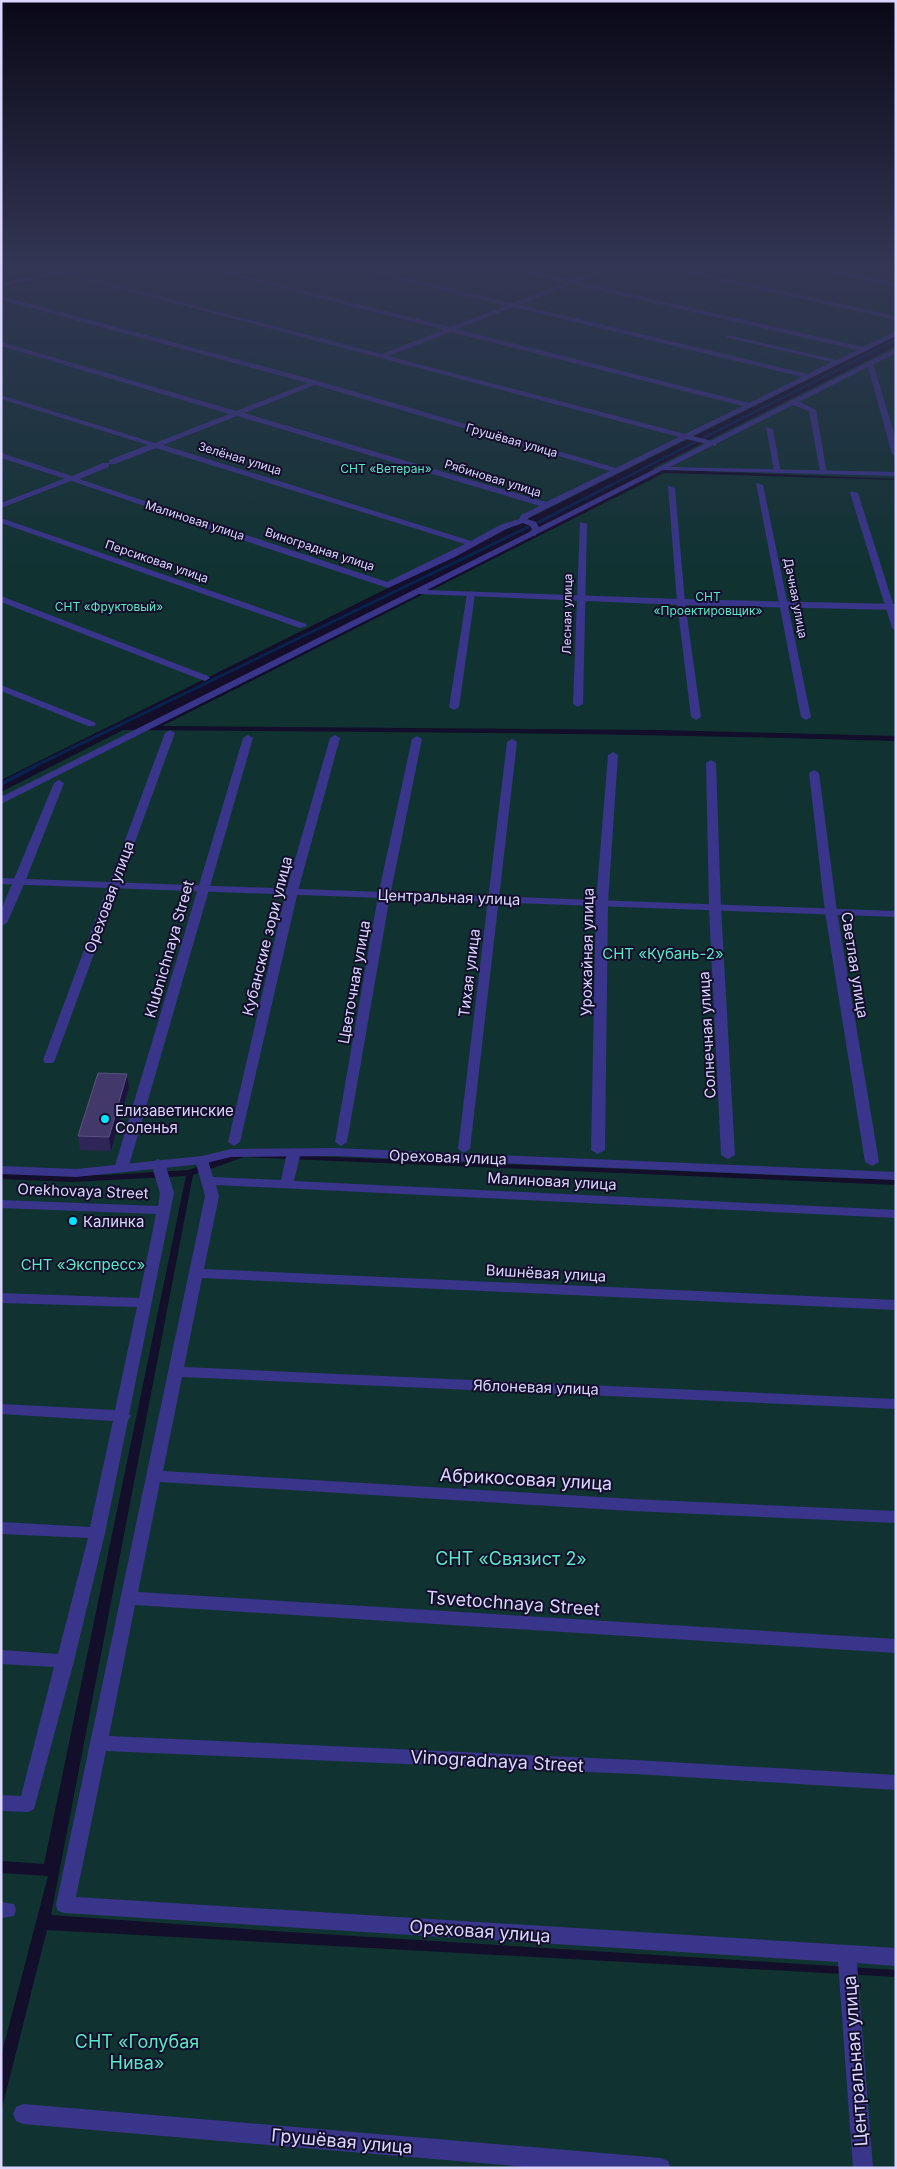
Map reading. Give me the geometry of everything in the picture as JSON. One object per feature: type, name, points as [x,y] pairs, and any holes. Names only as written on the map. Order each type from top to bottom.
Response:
[{"type":"street","name":"Рябиновая улица","points":[[76,366],[546,505]]},
{"type":"street","name":"Грушёвая улица","points":[[253,366],[618,471]]},
{"type":"street","points":[[421,366],[713,444]]},
{"type":"street","points":[[592,366],[749,406]]},
{"type":"street","points":[[769,366],[810,376]]},
{"type":"street","points":[[523,520],[524,516],[830,366]]},
{"type":"street","points":[[1,801],[664,469],[864,366]]},
{"type":"street","points":[[871,366],[896,454]]},
{"type":"street","points":[[1,506],[315,383]]},
{"type":"street","name":"Зелёная улица","points":[[1,397],[472,544]]},
{"type":"street","points":[[793,402],[812,410],[824,472]]},
{"type":"street","points":[[769,429],[778,471]]},
{"type":"street","points":[[1,456],[114,495]]},
{"type":"street","points":[[664,469],[896,474]]},
{"type":"street","name":"Малиновая улица","points":[[70,479],[389,585]]},
{"type":"street","name":"Дачная улица","points":[[759,485],[785,605],[806,717]]},
{"type":"street","points":[[671,488],[681,602],[696,718]]},
{"type":"street","points":[[854,493],[892,606],[896,628]]},
{"type":"street","name":"Виноградная улица","points":[[157,509],[389,585]]},
{"type":"street","name":"Персиковая улица","points":[[1,520],[304,626]]},
{"type":"street","points":[[389,585],[512,523],[523,520],[533,524],[536,529],[532,534]]},
{"type":"street","name":"Лесная улица","points":[[578,704],[583,524]]},
{"type":"street","points":[[418,592],[681,602],[892,606]]},
{"type":"street","points":[[454,707],[471,594]]},
{"type":"street","points":[[1,599],[205,678]]},
{"type":"street","points":[[1,688],[91,724]]},
{"type":"street","name":"Ореховая улица","points":[[49,1060],[170,733]]},
{"type":"street","name":"Klubnichnaya Street","points":[[121,1169],[248,738]]},
{"type":"street","name":"Кубанские зори улица","points":[[234,1142],[292,891],[335,738]]},
{"type":"street","name":"Цветочная улица","points":[[341,1142],[384,896],[416,739]]},
{"type":"street","name":"Тихая улица","points":[[464,1149],[512,742]]},
{"type":"street","name":"Урожайная улица","points":[[598,1150],[602,902],[613,755]]},
{"type":"street","name":"Солнечная улица","points":[[711,763],[715,908],[728,1155]]},
{"type":"street","name":"Светлая улица","points":[[814,773],[831,912],[872,1162]]},
{"type":"street","points":[[1,923],[20,882],[58,783]]},
{"type":"street","name":"Центральная улица","points":[[1,882],[292,891],[384,896],[493,898],[896,914]]},
{"type":"street","points":[[288,1184],[294,1152]]},
{"type":"street","name":"Ореховая улица","points":[[1,1170],[76,1173],[158,1163],[202,1160],[231,1153],[294,1152],[896,1176]]},
{"type":"street","points":[[98,1743],[212,1196],[202,1160]]},
{"type":"street","points":[[1,1803],[28,1804],[66,1661],[123,1416],[164,1210],[167,1193],[158,1163]]},
{"type":"street","name":"Малиновая улица","points":[[208,1181],[896,1214]]},
{"type":"street","name":"Orekhovaya Street","points":[[1,1204],[164,1210]]},
{"type":"street","name":"Вишнёвая улица","points":[[196,1273],[896,1305]]},
{"type":"street","points":[[1,1298],[145,1303]]},
{"type":"street","name":"Яблоневая улица","points":[[175,1372],[896,1404]]},
{"type":"street","points":[[1,1409],[123,1416]]},
{"type":"street","name":"Абрикосовая улица","points":[[154,1476],[632,1505],[896,1518]]},
{"type":"street","points":[[1,1528],[97,1533]]},
{"type":"street","name":"Tsvetochnaya Street","points":[[128,1598],[642,1632],[896,1646]]},
{"type":"street","points":[[1,1656],[66,1661]]},
{"type":"street","name":"Ореховая улица","points":[[98,1743],[65,1905],[896,1957]]},
{"type":"street","name":"Vinogradnaya Street","points":[[98,1743],[615,1766],[896,1783]]},
{"type":"street","name":"Центральная улица","points":[[847,1954],[863,2168]]},
{"type":"street","name":"Грушёвая улица","points":[[23,2114],[661,2168]]},
{"type":"green space","points":[[1,366],[835,366],[1,780]]},
{"type":"green space","points":[[856,366],[896,366],[896,479],[651,469]]},
{"type":"green space","name":"СНТ «Проектировщик»","points":[[664,473],[896,480],[896,736],[660,730],[162,726]]},
{"type":"green space","name":"СНТ «Кубань-2»","points":[[123,730],[413,732],[896,741],[896,1180],[234,1153],[189,1170],[107,1175],[1,1174],[1,792]]},
{"type":"green space","name":"СНТ «Связист 2»","points":[[244,1157],[896,1185],[896,1970],[273,1931],[51,1915],[193,1175]]},
{"type":"green space","name":"СНТ «Экспресс»","points":[[186,1176],[44,1864],[1,1861],[1,1179],[72,1182]]},
{"type":"green space","points":[[1,1873],[48,1876],[1,2056]]},
{"type":"green space","name":"СНТ «Голубая Нива»","points":[[47,1930],[896,1977],[896,2168],[1,2168],[1,2112]]},
{"type":"building","name":"Елизаветинские Соленья","points":[[98,1073],[127,1074],[109,1137],[78,1136]]},
{"type":"waterway","points":[[609,486],[844,366]]},
{"type":"waterway","points":[[539,522],[611,485]]},
{"type":"waterway","points":[[31,768],[528,527]]},
{"type":"waterway","points":[[1,784],[34,767]]},
{"type":"place","name":"Елизаветинские Соленья","points":[[105,1119]]},
{"type":"place","name":"Калинка","points":[[73,1221]]},
{"type":"park label","name":"СНТ «Ветеран»","points":[[386,468]]},
{"type":"park label","name":"СНТ «Фруктовый»","points":[[109,606]]}]
